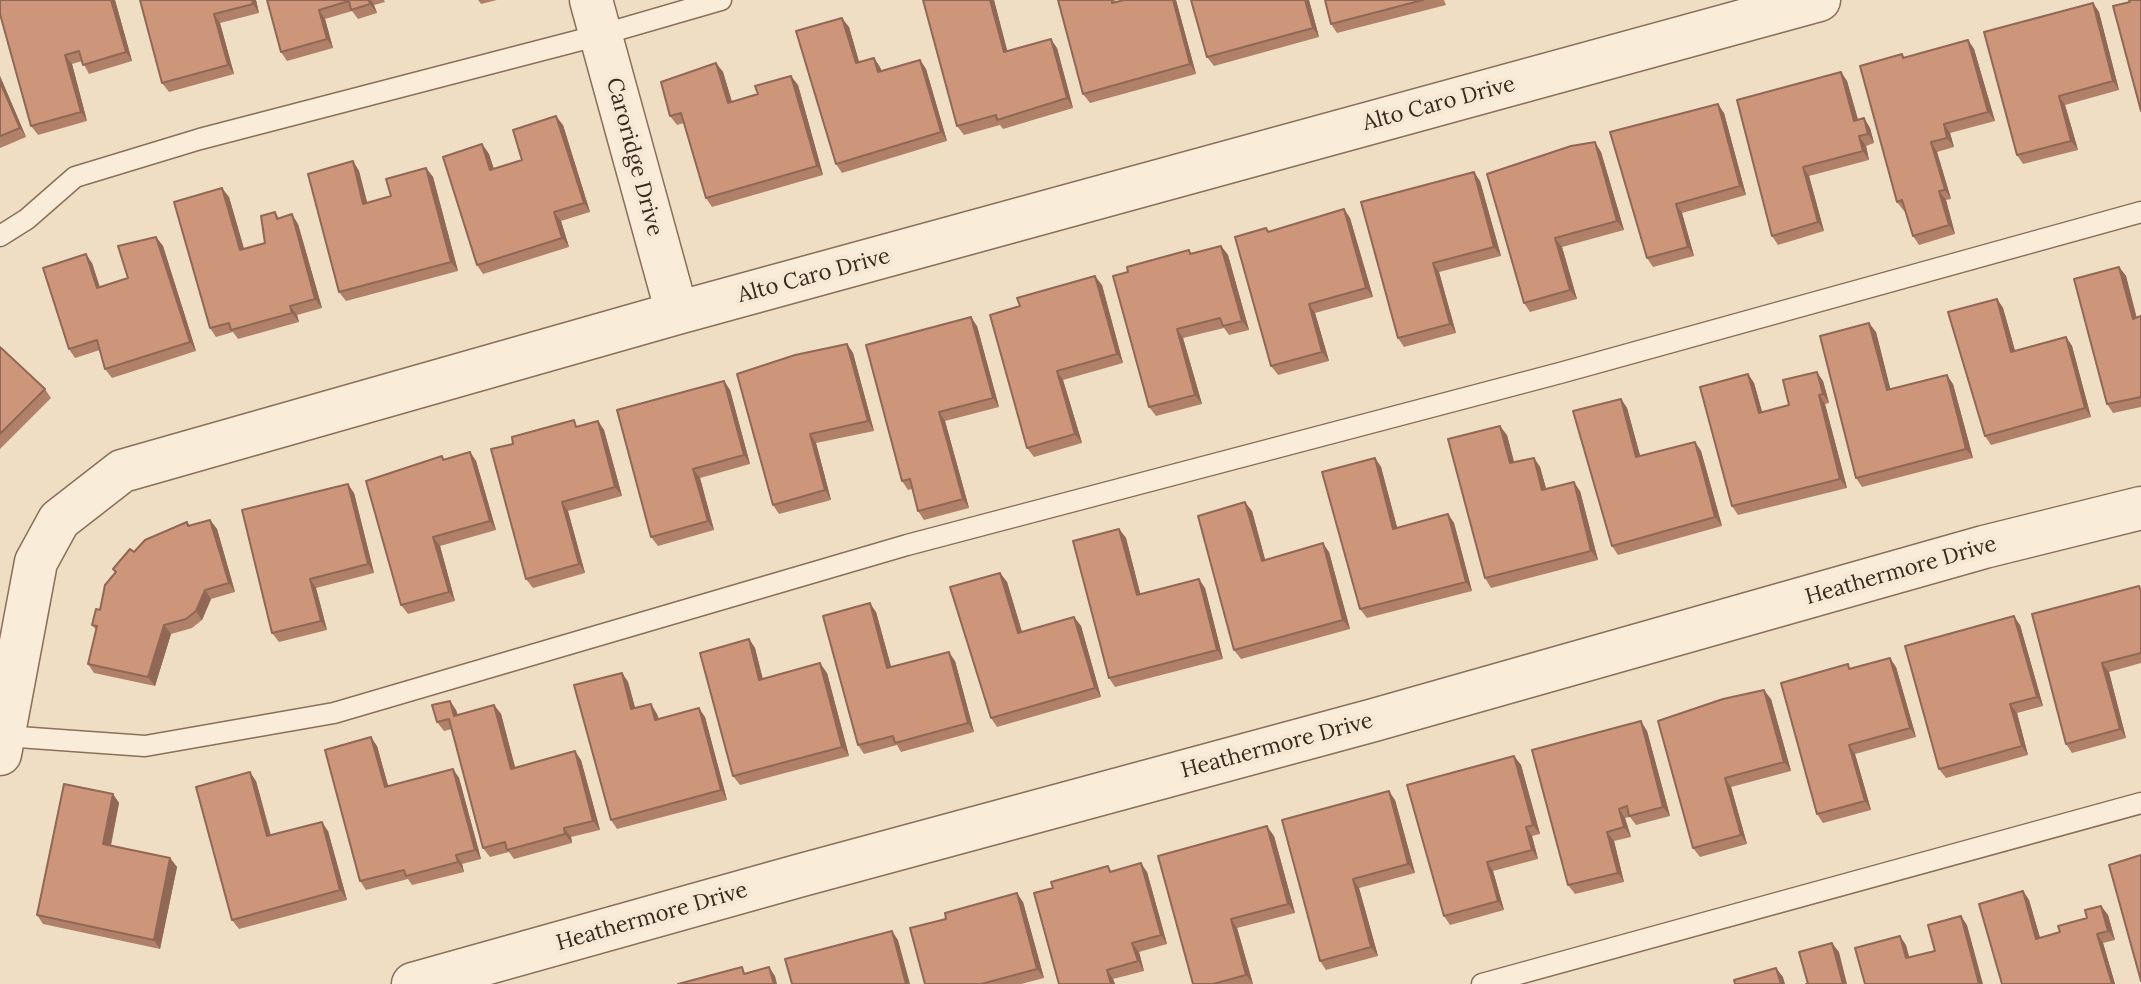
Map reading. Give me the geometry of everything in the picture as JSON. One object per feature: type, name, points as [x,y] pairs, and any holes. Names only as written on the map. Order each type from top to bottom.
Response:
[{"type":"street","name":"Alto Caro Drive","points":[[2,745],[36,562],[59,520],[122,471],[677,313],[1819,0]]},
{"type":"street","name":"Caroridge Drive","points":[[596,18],[677,313]]},
{"type":"street","name":"Heathermore Drive","points":[[413,984],[1374,720],[1984,547],[2141,508]]},
{"type":"lane","points":[[0,236],[27,219],[75,177],[596,18],[721,0]]},
{"type":"lane","points":[[2,745],[145,746],[334,713],[907,545],[1560,373],[2141,212]]},
{"type":"lane","points":[[1482,984],[2141,803]]},
{"type":"building","points":[[0,0],[111,0],[126,52],[83,65],[79,51],[65,55],[81,112],[31,126],[0,14]]},
{"type":"building","points":[[140,0],[252,0],[253,4],[214,14],[228,65],[162,83]]},
{"type":"building","points":[[267,0],[369,0],[370,4],[351,10],[349,1],[319,10],[327,39],[281,52]]},
{"type":"building","points":[[923,0],[990,0],[1004,52],[1051,39],[1067,98],[997,120],[996,115],[957,126]]},
{"type":"building","points":[[1058,0],[1112,0],[1112,3],[1124,0],[1173,0],[1190,64],[1083,94]]},
{"type":"building","points":[[1191,0],[1305,0],[1313,28],[1207,57]]},
{"type":"building","points":[[1325,0],[1423,0],[1331,24]]},
{"type":"building","points":[[2129,0],[2141,0],[2141,111],[2113,6]]},
{"type":"building","points":[[2093,3],[2113,81],[2059,96],[2071,141],[2017,155],[1984,32]]},
{"type":"building","points":[[842,18],[856,63],[874,58],[878,72],[920,60],[941,132],[836,164],[796,31]]},
{"type":"building","points":[[1968,40],[1988,112],[1944,124],[1947,138],[1931,142],[1945,190],[1939,191],[1949,225],[1913,236],[1902,200],[1897,202],[1860,66]]},
{"type":"building","points":[[716,63],[728,103],[758,94],[755,86],[791,76],[817,166],[706,198],[681,113],[670,116],[661,82]]},
{"type":"building","points":[[1841,72],[1854,121],[1864,118],[1868,134],[1859,136],[1863,151],[1803,167],[1818,222],[1772,236],[1737,100]]},
{"type":"building","points":[[0,82],[20,128],[0,136]]},
{"type":"building","points":[[1718,104],[1740,186],[1676,204],[1688,247],[1647,258],[1610,132]]},
{"type":"building","points":[[556,116],[584,203],[554,212],[562,238],[477,265],[443,157],[482,144],[490,170],[522,160],[513,130]]},
{"type":"building","points":[[1595,142],[1617,221],[1555,238],[1570,290],[1524,303],[1487,174],[1571,146]]},
{"type":"building","points":[[353,161],[363,204],[391,196],[386,179],[426,168],[451,262],[339,292],[308,174]]},
{"type":"building","points":[[1474,172],[1494,247],[1433,263],[1450,324],[1398,338],[1361,202]]},
{"type":"building","points":[[222,188],[240,250],[265,243],[261,216],[275,212],[277,219],[292,214],[315,299],[290,306],[292,313],[231,330],[229,323],[210,328],[174,202]]},
{"type":"building","points":[[1344,209],[1366,288],[1309,304],[1322,352],[1271,366],[1235,237],[1266,228],[1268,232]]},
{"type":"building","points":[[156,237],[190,342],[105,369],[97,340],[69,349],[43,268],[86,254],[97,288],[128,278],[118,246]]},
{"type":"building","points":[[1221,246],[1242,321],[1223,326],[1220,318],[1177,329],[1195,395],[1149,407],[1113,276],[1128,272],[1127,267],[1189,250],[1190,254]]},
{"type":"building","points":[[2119,267],[2133,319],[2141,316],[2141,397],[2107,404],[2074,279]]},
{"type":"building","points":[[1095,276],[1117,354],[1057,371],[1075,434],[1027,448],[990,315],[1020,306],[1017,298]]},
{"type":"building","points":[[1997,299],[2011,352],[2066,337],[2085,408],[1985,436],[1948,312]]},
{"type":"building","points":[[971,317],[993,398],[939,412],[963,499],[918,511],[910,479],[902,481],[866,345]]},
{"type":"building","points":[[1869,323],[1887,390],[1947,375],[1966,449],[1856,478],[1820,336]]},
{"type":"building","points":[[847,344],[868,421],[810,434],[825,490],[773,505],[737,374],[795,355]]},
{"type":"building","points":[[0,347],[45,389],[0,434]]},
{"type":"building","points":[[1817,372],[1823,394],[1819,395],[1840,479],[1732,506],[1700,387],[1748,374],[1759,413],[1789,405],[1783,380]]},
{"type":"building","points":[[724,381],[744,455],[693,469],[708,521],[651,537],[617,410]]},
{"type":"building","points":[[1621,399],[1636,457],[1695,442],[1715,517],[1612,546],[1573,411]]},
{"type":"building","points":[[574,420],[576,427],[598,421],[615,487],[562,502],[579,564],[526,579],[491,449],[513,444],[512,437]]},
{"type":"building","points":[[1500,426],[1510,463],[1534,458],[1542,490],[1574,482],[1591,551],[1485,578],[1448,439]]},
{"type":"building","points":[[470,452],[490,521],[433,537],[449,592],[401,605],[366,481],[442,456],[443,460]]},
{"type":"building","points":[[1375,458],[1393,529],[1448,514],[1466,582],[1360,609],[1322,472]]},
{"type":"building","points":[[348,484],[368,564],[310,579],[321,621],[272,633],[242,510]]},
{"type":"building","points":[[1245,502],[1262,561],[1323,543],[1343,620],[1234,650],[1198,516]]},
{"type":"building","points":[[210,520],[229,583],[205,590],[196,611],[186,619],[164,625],[148,677],[88,664],[97,626],[92,625],[96,609],[100,610],[105,585],[116,572],[113,569],[130,549],[134,552],[145,540],[187,522],[188,526]]},
{"type":"building","points":[[1119,529],[1137,595],[1199,579],[1217,650],[1109,678],[1073,541]]},
{"type":"building","points":[[1000,573],[1018,633],[1074,617],[1095,688],[991,718],[950,587]]},
{"type":"building","points":[[2139,586],[2141,653],[2102,663],[2120,729],[2066,744],[2032,614]]},
{"type":"building","points":[[870,603],[887,668],[949,652],[968,723],[895,743],[893,736],[858,745],[823,616]]},
{"type":"building","points":[[2014,616],[2037,697],[2010,704],[2022,746],[1939,769],[1905,646]]},
{"type":"building","points":[[749,639],[759,680],[820,663],[842,747],[733,776],[700,653]]},
{"type":"building","points":[[1890,658],[1910,728],[1849,745],[1865,801],[1817,814],[1781,683],[1848,664],[1849,669]]},
{"type":"building","points":[[622,673],[631,709],[651,704],[655,720],[699,708],[721,790],[611,820],[574,685]]},
{"type":"building","points":[[1764,690],[1784,762],[1725,778],[1741,835],[1693,848],[1658,721],[1723,699]]},
{"type":"building","points":[[450,701],[454,716],[494,705],[511,769],[575,751],[593,821],[564,828],[565,834],[507,850],[505,842],[483,848],[449,719],[437,722],[432,705]]},
{"type":"building","points":[[1641,721],[1663,807],[1629,816],[1627,806],[1619,809],[1624,827],[1607,832],[1618,873],[1568,885],[1532,750]]},
{"type":"building","points":[[371,737],[385,787],[453,769],[475,850],[456,855],[458,862],[406,876],[404,870],[360,881],[325,750]]},
{"type":"building","points":[[1514,756],[1533,825],[1526,827],[1532,850],[1487,862],[1498,901],[1444,916],[1407,785]]},
{"type":"building","points":[[250,772],[267,836],[322,822],[340,890],[232,920],[196,787]]},
{"type":"building","points":[[64,784],[113,794],[103,844],[170,858],[154,940],[37,915]]},
{"type":"building","points":[[1389,791],[1408,864],[1353,879],[1371,947],[1320,961],[1282,820]]},
{"type":"building","points":[[1267,826],[1288,904],[1231,919],[1246,975],[1213,984],[1193,984],[1158,856]]},
{"type":"building","points":[[2141,855],[2141,981],[2109,865]]},
{"type":"building","points":[[1141,863],[1161,935],[1132,943],[1138,961],[1107,970],[1111,984],[1059,984],[1034,893],[1053,888],[1051,882],[1108,866],[1110,872]]},
{"type":"building","points":[[2023,891],[2036,939],[2060,932],[2058,926],[2087,918],[2085,910],[2101,906],[2108,931],[2097,934],[2112,984],[2002,984],[1979,904]]},
{"type":"building","points":[[1017,893],[1037,969],[981,984],[925,984],[910,928],[946,919],[945,913]]},
{"type":"building","points":[[1961,916],[1979,984],[1865,984],[1855,948],[1900,936],[1906,958],[1935,951],[1928,925]]},
{"type":"building","points":[[892,931],[906,984],[792,984],[785,959]]},
{"type":"building","points":[[1832,943],[1843,984],[1808,984],[1799,952]]},
{"type":"building","points":[[742,967],[744,974],[769,967],[774,984],[678,984]]},
{"type":"building","points":[[1776,968],[1781,984],[1735,984],[1734,980]]}]
